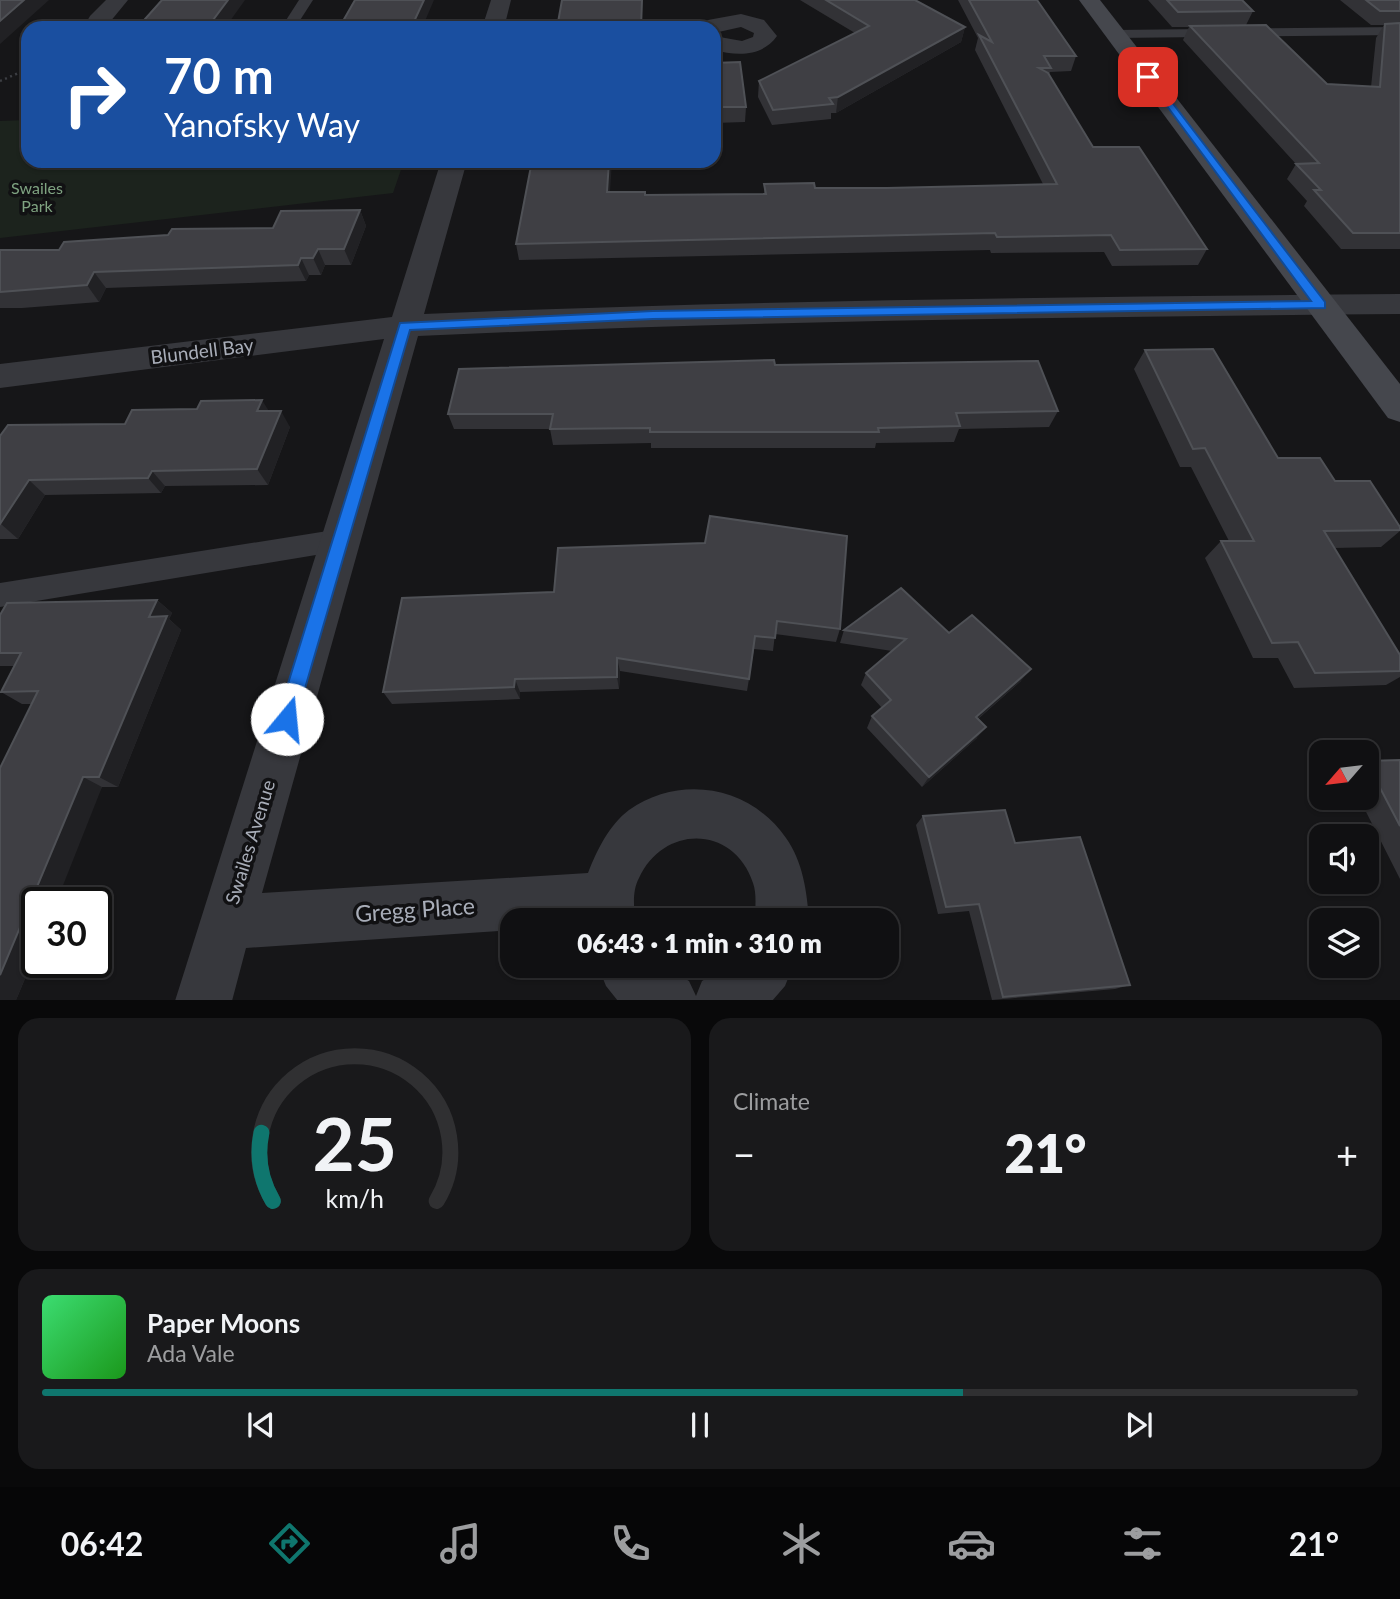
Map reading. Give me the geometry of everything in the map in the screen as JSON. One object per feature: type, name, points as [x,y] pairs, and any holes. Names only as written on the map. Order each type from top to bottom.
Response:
[{"type":"street","points":[[97,21],[117,0]]},
{"type":"street","points":[[495,21],[501,0]]},
{"type":"street","points":[[1089,0],[1400,409]]},
{"type":"street","points":[[721,23],[740,21],[758,26],[766,36],[757,44],[744,48],[721,44]]},
{"type":"street","name":"Swailes Avenue","points":[[203,1000],[452,168]]},
{"type":"street","name":"Blundell Bay","points":[[0,376],[405,326],[666,315],[1400,304]]},
{"type":"street","name":"Gregg Place","points":[[607,908],[615,867],[632,841],[655,822],[683,811],[711,813],[738,823],[764,847],[779,877],[781,908]]},
{"type":"street","name":"Gregg Place","points":[[226,922],[500,913]]},
{"type":"street","points":[[636,978],[642,986],[669,1000]]},
{"type":"street","points":[[722,1000],[747,987],[755,978]]},
{"type":"lane","points":[[292,21],[306,0]]},
{"type":"lane","points":[[1115,34],[1400,31]]},
{"type":"lane","points":[[0,595],[340,540]]},
{"type":"path","points":[[0,81],[21,72]]},
{"type":"green space","name":"Swailes Park","points":[[21,120],[21,168],[402,168],[393,193],[0,238],[0,121]]},
{"type":"building","points":[[0,0],[24,0],[0,21]]},
{"type":"building","points":[[162,0],[228,0],[212,21],[143,21]]},
{"type":"building","points":[[355,0],[424,0],[414,21],[343,21]]},
{"type":"building","points":[[562,0],[642,0],[641,21],[558,21]]},
{"type":"building","points":[[826,0],[915,0],[965,27],[838,97],[829,98],[833,104],[773,110],[759,81],[869,26]]},
{"type":"building","points":[[969,0],[1037,0],[1076,56],[1044,56],[1051,68],[1039,68],[1048,73],[1093,147],[1139,147],[1207,249],[1120,250],[1111,235],[997,237],[995,233],[516,244],[531,168],[609,168],[607,192],[645,192],[645,195],[766,194],[764,184],[814,183],[815,188],[887,188],[1057,184],[979,35],[992,42]]},
{"type":"building","points":[[1167,0],[1242,0],[1253,11],[1178,12]]},
{"type":"building","points":[[1366,0],[1400,0],[1400,11],[1380,11]]},
{"type":"building","points":[[1400,23],[1400,233],[1353,233],[1314,190],[1321,190],[1296,164],[1319,163],[1190,26],[1266,25],[1327,84],[1380,87],[1385,24]]},
{"type":"building","points":[[740,62],[746,107],[721,107],[721,63]]},
{"type":"building","points":[[360,210],[344,249],[318,249],[313,258],[301,258],[298,265],[94,272],[87,285],[0,292],[0,250],[59,250],[64,242],[168,235],[172,229],[273,228],[281,211]]},
{"type":"building","points":[[1213,349],[1278,458],[1320,458],[1335,481],[1370,481],[1400,527],[1400,530],[1324,531],[1400,655],[1400,671],[1315,673],[1298,642],[1272,643],[1221,541],[1254,541],[1205,448],[1193,449],[1145,350]]},
{"type":"building","points":[[774,360],[775,365],[1038,361],[1058,411],[956,413],[960,426],[878,428],[879,432],[550,429],[553,414],[448,414],[459,369]]},
{"type":"building","points":[[262,400],[257,411],[281,411],[257,469],[152,471],[148,478],[29,480],[0,524],[0,436],[8,425],[125,424],[132,410],[197,409],[201,401]]},
{"type":"building","points":[[710,516],[847,536],[840,629],[777,621],[775,638],[755,636],[749,679],[617,658],[617,677],[515,679],[514,687],[383,692],[402,598],[554,592],[558,548],[705,543]]},
{"type":"building","points":[[901,588],[949,633],[972,615],[1031,669],[976,717],[986,727],[929,777],[872,716],[891,700],[866,673],[906,639],[844,630]]},
{"type":"building","points":[[157,600],[149,617],[167,616],[99,777],[83,777],[37,887],[21,887],[21,925],[0,975],[0,768],[38,691],[1,692],[21,653],[0,653],[0,615],[7,603]]},
{"type":"building","points":[[1400,760],[1400,826],[1379,786],[1379,761]]},
{"type":"building","points":[[1005,810],[1015,843],[1080,837],[1130,985],[1003,997],[979,904],[946,907],[923,816]]},
{"type":"route","points":[[287,719],[405,326],[653,315],[950,308],[1321,305],[1148,77]]}]
